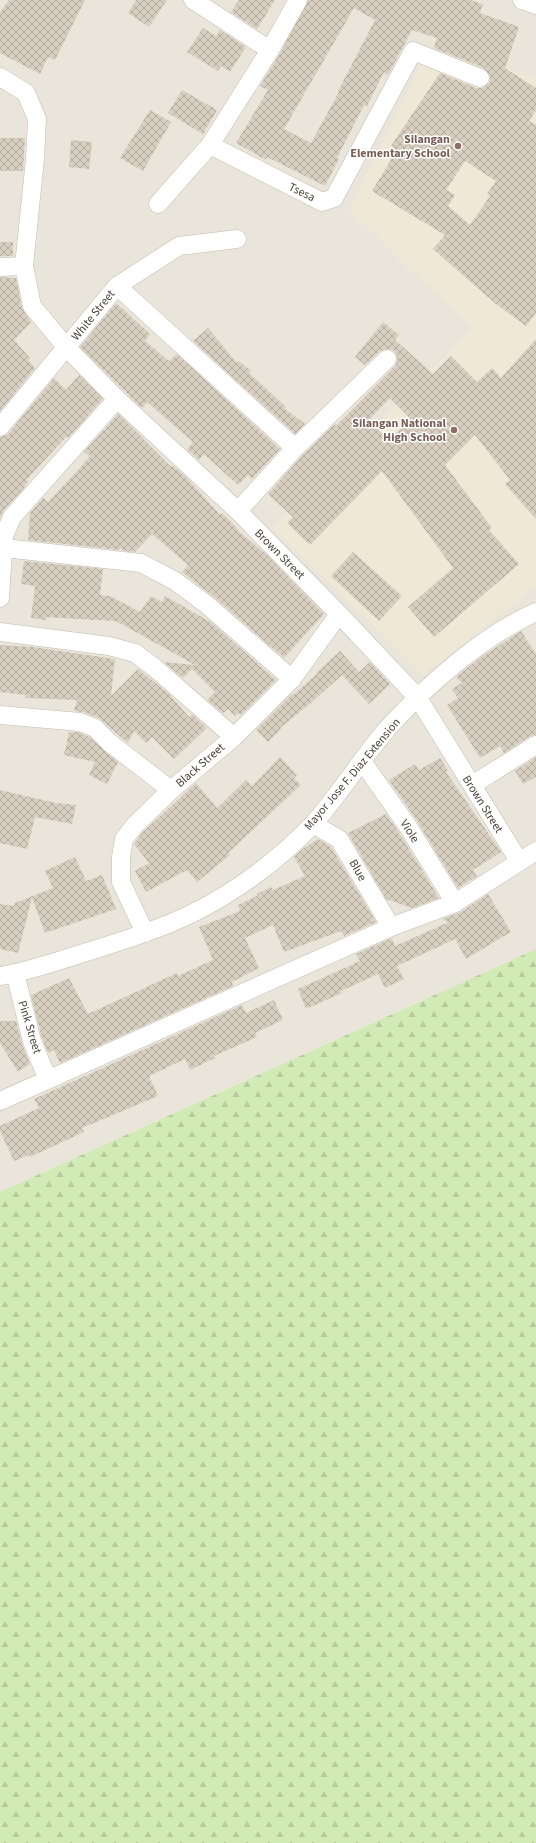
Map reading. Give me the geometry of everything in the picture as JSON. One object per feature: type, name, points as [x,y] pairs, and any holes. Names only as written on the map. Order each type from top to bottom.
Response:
[{"type":"street","points":[[193,0],[270,50]]},
{"type":"street","points":[[158,204],[210,145],[270,50],[298,0]]},
{"type":"street","points":[[522,0],[536,5]]},
{"type":"street","name":"Tsesa","points":[[210,145],[322,202],[334,198],[413,51],[480,78]]},
{"type":"street","name":"Brown Street","points":[[0,77],[26,93],[37,119],[35,159],[24,266],[32,306],[67,348],[116,399],[238,511],[339,614],[418,698],[519,861]]},
{"type":"street","name":"White Street","points":[[0,427],[117,286],[179,246],[237,239]]},
{"type":"street","points":[[0,267],[24,266]]},
{"type":"street","points":[[117,286],[295,448]]},
{"type":"street","points":[[238,511],[295,448],[388,359]]},
{"type":"street","points":[[0,598],[4,536],[12,517],[116,399]]},
{"type":"street","points":[[4,548],[141,563],[175,581],[206,604],[292,679]]},
{"type":"street","name":"Mayor Jose F. Diaz Extension","points":[[7,975],[50,964],[146,933],[194,912],[233,889],[273,861],[313,824],[387,730],[418,698],[454,666],[488,640],[520,619],[536,612]]},
{"type":"street","name":"Black Street","points":[[146,933],[122,882],[120,857],[124,839],[134,826],[171,790],[234,737],[292,679],[339,614]]},
{"type":"street","points":[[0,632],[109,646],[135,653],[155,668],[234,737]]},
{"type":"street","points":[[0,715],[80,722],[95,728],[110,743],[171,790]]},
{"type":"street","points":[[472,785],[536,745]]},
{"type":"street","name":"Viole","points":[[362,761],[407,825],[455,903]]},
{"type":"street","name":"Blue","points":[[313,824],[339,839],[391,927]]},
{"type":"street","points":[[0,1101],[391,927],[455,903],[519,861],[536,852]]},
{"type":"street","name":"Pink Street","points":[[7,975],[48,1080]]},
{"type":"shaded area","points":[[0,0],[536,0],[536,80],[494,64],[478,83],[349,210],[474,329],[273,527],[423,674],[536,586],[536,949],[0,1192]]},
{"type":"shaded area","name":"Silangan National High School","points":[[423,60],[478,83],[494,64],[536,80],[536,586],[423,675],[273,527],[474,329],[349,210]]},
{"type":"green space","points":[[536,949],[536,1843],[0,1843],[0,1192]]},
{"type":"building","points":[[9,0],[85,0],[55,60],[48,57],[40,74],[0,53],[0,12]]},
{"type":"building","points":[[136,0],[167,0],[149,27],[128,13]]},
{"type":"building","points":[[239,0],[275,0],[257,29],[231,12]]},
{"type":"building","points":[[308,0],[470,0],[483,4],[480,13],[519,27],[505,68],[536,88],[536,110],[529,121],[536,125],[536,313],[526,326],[496,304],[433,249],[445,235],[372,191],[397,150],[391,146],[440,73],[476,88],[482,88],[490,82],[490,76],[484,68],[434,48],[437,38],[412,30],[388,75],[384,72],[367,106],[364,105],[337,158],[339,159],[325,186],[267,157],[266,160],[236,143],[268,90],[260,86],[279,55]],"holes":[[[354,8],[375,20],[338,91],[339,92],[311,143],[284,129]],[[465,161],[496,181],[487,194],[490,196],[470,225],[448,206],[455,195],[446,190]]]},
{"type":"building","points":[[203,28],[216,36],[220,30],[246,47],[230,72],[221,66],[218,71],[187,52]]},
{"type":"building","points":[[182,90],[217,110],[203,134],[168,113]]},
{"type":"building","points":[[150,110],[171,122],[143,171],[120,158]]},
{"type":"building","points":[[0,138],[25,138],[23,171],[0,171]]},
{"type":"building","points":[[71,140],[92,142],[89,169],[69,167]]},
{"type":"building","points":[[0,242],[13,242],[13,256],[0,256]]},
{"type":"building","points":[[0,277],[16,278],[22,308],[31,322],[14,340],[30,358],[28,360],[35,368],[0,411]]},
{"type":"building","points":[[116,303],[150,334],[145,341],[169,361],[177,354],[280,449],[252,479],[248,475],[238,485],[204,454],[199,460],[187,449],[193,442],[147,402],[142,408],[80,347]]},
{"type":"building","points":[[383,322],[399,335],[395,340],[433,374],[451,356],[477,382],[492,368],[501,378],[536,339],[536,519],[505,484],[510,480],[475,435],[445,465],[492,528],[489,530],[519,564],[434,637],[408,607],[453,568],[382,471],[310,545],[287,523],[293,517],[268,494],[303,455],[335,424],[336,426],[395,366],[397,362],[397,356],[394,351],[390,349],[380,351],[365,365],[355,357]],"holes":[[[390,398],[411,419],[389,440],[369,420]]]},
{"type":"building","points":[[208,328],[237,363],[239,361],[251,371],[249,373],[286,407],[285,409],[305,424],[295,434],[193,341]]},
{"type":"building","points":[[79,375],[103,399],[68,438],[67,436],[26,480],[28,481],[24,488],[4,510],[0,518],[0,437],[8,434],[54,378],[66,390]]},
{"type":"building","points":[[118,414],[168,464],[172,467],[173,466],[185,476],[220,515],[222,513],[238,529],[237,530],[267,555],[324,614],[284,658],[213,596],[182,572],[188,565],[152,534],[135,552],[124,551],[121,548],[120,550],[28,540],[30,513],[43,498],[48,502],[77,471],[90,456],[84,452]]},
{"type":"building","points":[[353,552],[402,596],[379,621],[331,576]]},
{"type":"building","points":[[24,561],[103,569],[100,595],[110,596],[140,612],[151,596],[162,602],[165,596],[212,623],[276,680],[241,715],[238,713],[235,716],[228,709],[223,713],[207,700],[215,692],[192,669],[183,678],[164,662],[195,665],[116,621],[46,617],[46,620],[31,618],[35,586],[21,584]]},
{"type":"building","points":[[521,631],[536,654],[536,735],[530,736],[504,753],[500,746],[480,758],[447,705],[458,698],[452,689],[462,683],[456,677],[481,657]]},
{"type":"building","points":[[0,645],[33,647],[115,659],[111,696],[138,669],[169,694],[189,717],[192,714],[207,728],[174,759],[152,737],[146,743],[134,731],[128,743],[99,718],[84,712],[74,711],[77,700],[25,698],[26,695],[0,692]]},
{"type":"building","points":[[340,651],[359,672],[370,662],[390,684],[369,704],[342,675],[280,728],[281,729],[268,742],[256,730],[292,694],[293,695],[317,674],[316,673]]},
{"type":"building","points":[[69,732],[78,732],[89,737],[118,762],[107,784],[89,775],[95,762],[64,755]]},
{"type":"building","points":[[280,757],[297,775],[294,778],[301,785],[228,853],[230,855],[197,882],[187,870],[146,892],[135,871],[149,863],[134,844],[142,833],[196,783],[217,808],[246,780],[252,786]]},
{"type":"building","points":[[536,757],[536,777],[523,784],[515,771]]},
{"type":"building","points":[[440,758],[448,771],[446,772],[501,852],[473,870],[477,876],[458,888],[416,819],[389,780],[415,764],[419,770]]},
{"type":"building","points":[[0,790],[56,803],[76,805],[72,824],[35,817],[27,849],[0,843]]},
{"type":"building","points":[[386,814],[439,898],[412,908],[386,899],[348,833]]},
{"type":"building","points":[[318,839],[331,847],[376,922],[344,936],[341,931],[284,952],[273,925],[245,938],[259,968],[232,982],[233,986],[60,1063],[54,1050],[48,1053],[42,1038],[31,995],[69,978],[88,1014],[177,973],[178,976],[213,960],[199,927],[240,911],[238,905],[271,887],[273,890],[305,876],[294,857]]},
{"type":"building","points":[[75,857],[86,881],[102,875],[116,909],[45,933],[32,898],[18,953],[0,949],[0,904],[14,906],[15,903],[53,888],[45,871]]},
{"type":"building","points":[[488,894],[511,932],[466,959],[455,939],[397,966],[404,979],[385,988],[378,974],[341,991],[342,993],[306,1009],[298,989],[360,961],[356,954],[392,938],[395,946],[449,922],[442,919],[461,912]]},
{"type":"building","points":[[274,1000],[283,1020],[255,1033],[257,1037],[214,1056],[215,1058],[190,1070],[185,1059],[149,1076],[158,1096],[82,1128],[84,1132],[30,1157],[29,1155],[14,1161],[0,1131],[0,1126],[39,1108],[34,1099],[242,1005],[246,1013]]},
{"type":"building","points":[[0,1021],[16,1021],[22,1044],[30,1064],[18,1072],[0,1043]]},
{"type":"place","name":"Silangan Elementary School","points":[[458,146]]},
{"type":"place","name":"Silangan National High School","points":[[454,430]]}]
